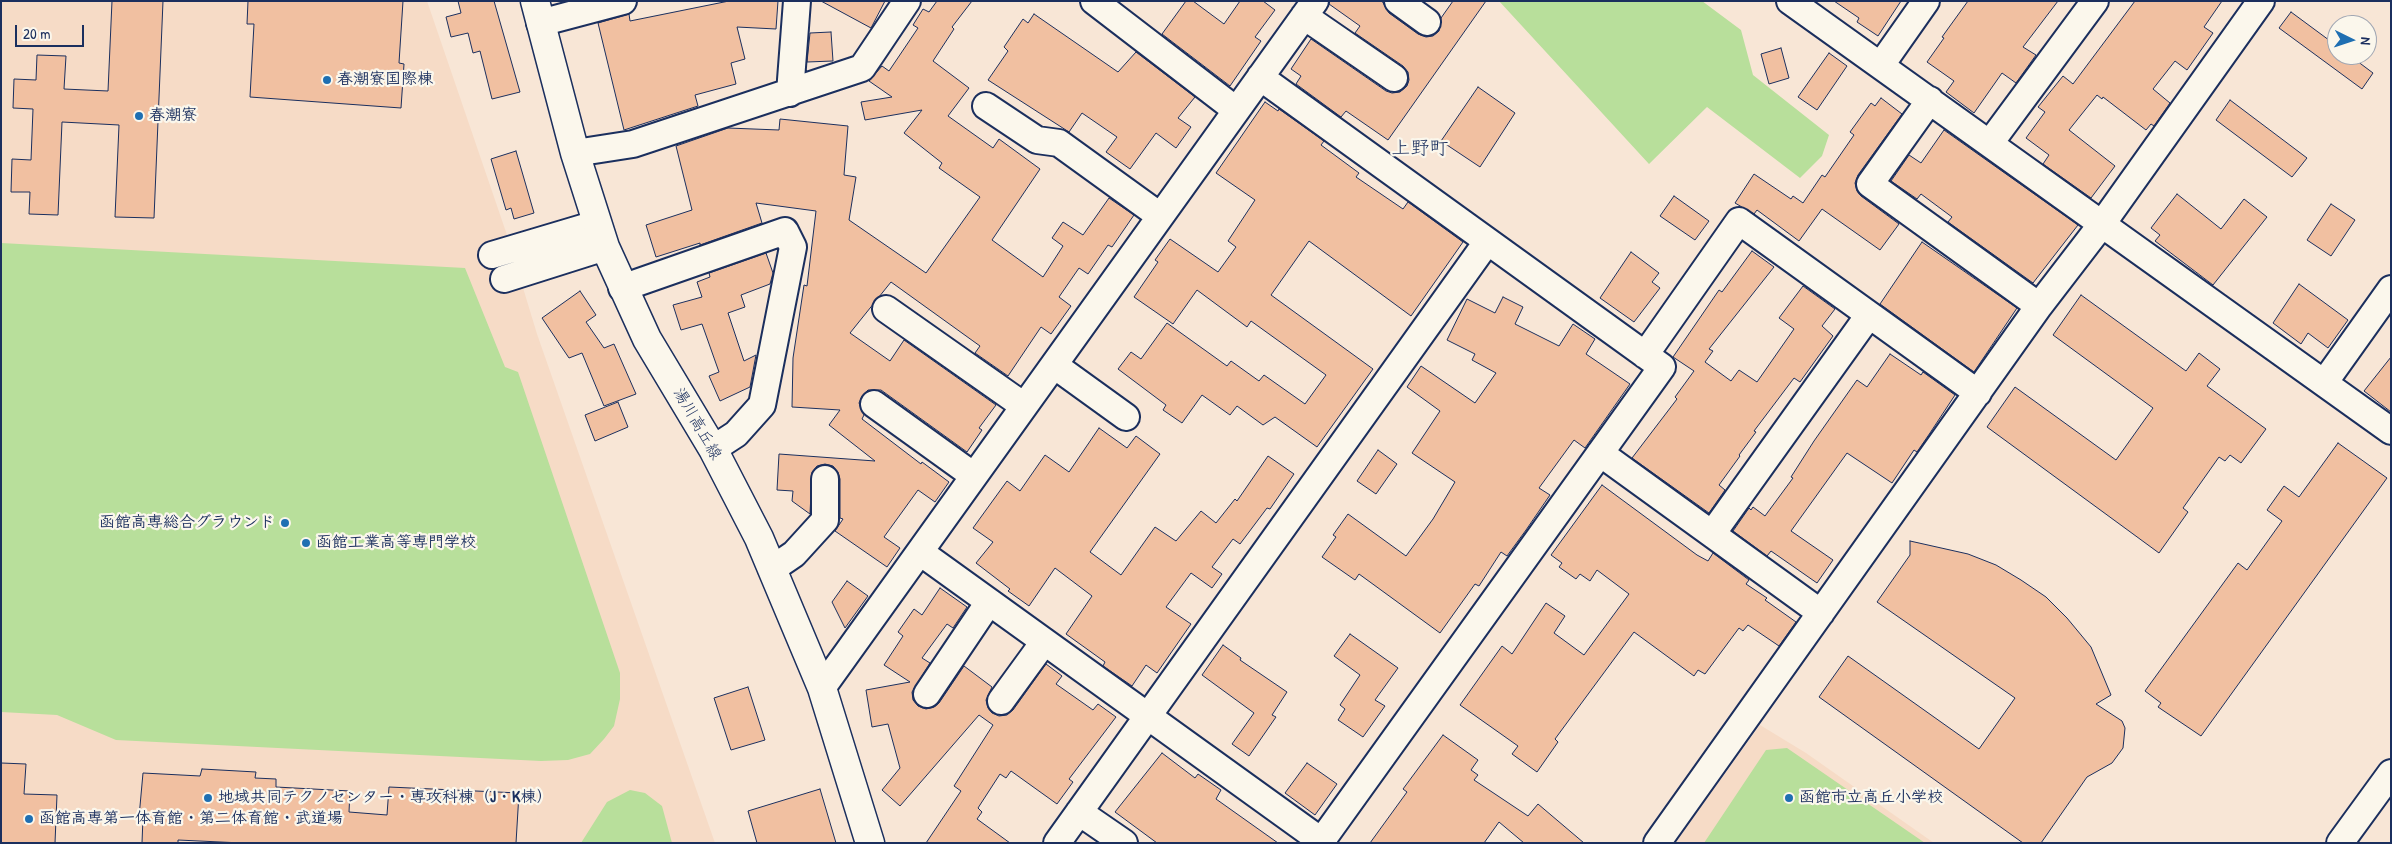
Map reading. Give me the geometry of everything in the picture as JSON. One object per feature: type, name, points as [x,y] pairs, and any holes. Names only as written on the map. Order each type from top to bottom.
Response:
[{"type":"street","points":[[538,12],[623,1]]},
{"type":"street","points":[[790,93],[797,1]]},
{"type":"street","points":[[575,153],[633,144],[862,68],[907,1]]},
{"type":"street","points":[[1094,1],[1236,110]]},
{"type":"street","points":[[1398,1],[1427,22]]},
{"type":"street","points":[[1790,1],[1990,142],[2391,431]]},
{"type":"street","points":[[1881,65],[1926,1]]},
{"type":"street","points":[[1990,142],[2095,1]]},
{"type":"street","points":[[1657,843],[2039,306],[2102,224],[2261,1]]},
{"type":"street","points":[[822,688],[1309,8],[1394,78]]},
{"type":"street","name":"湯川高丘線","points":[[538,12],[575,153],[600,235],[622,288],[647,339],[713,449],[772,569],[822,688],[870,843]]},
{"type":"street","points":[[920,552],[1322,842],[1662,367],[1260,77]]},
{"type":"street","points":[[1930,100],[1870,184],[2039,306]]},
{"type":"street","points":[[986,106],[1037,140],[1059,143],[1160,216]]},
{"type":"street","points":[[1645,355],[1739,221],[1978,393]]},
{"type":"street","points":[[622,288],[786,231],[793,246],[762,405],[736,434],[713,449]]},
{"type":"street","points":[[492,255],[600,235]]},
{"type":"street","points":[[504,279],[600,235]]},
{"type":"street","points":[[1057,843],[1146,716],[1487,242]]},
{"type":"street","points":[[2324,383],[2391,289]]},
{"type":"street","points":[[886,309],[1024,406]]},
{"type":"street","points":[[1712,534],[1869,315]]},
{"type":"street","points":[[1054,365],[1126,417]]},
{"type":"street","points":[[874,404],[974,476]]},
{"type":"street","points":[[1600,453],[1821,613]]},
{"type":"street","points":[[772,569],[794,554],[825,520],[826,479]]},
{"type":"street","points":[[927,694],[989,602]]},
{"type":"street","points":[[1001,701],[1044,642]]},
{"type":"street","points":[[2340,843],[2390,774]]},
{"type":"street","points":[[1079,812],[1124,843]]},
{"type":"shaded area","name":"函館工業高等専門学校","points":[[1,1],[427,1],[507,235],[537,334],[715,843],[1,843]]},
{"type":"shaded area","name":"函館市立高丘小学校","points":[[1760,725],[1806,753],[1934,843],[1675,843]]},
{"type":"green space","points":[[1499,1],[1702,1],[1741,30],[1753,75],[1829,135],[1822,156],[1800,178],[1707,107],[1649,164]]},
{"type":"green space","name":"函館高専総合グラウンド","points":[[1,243],[465,268],[505,367],[518,372],[620,673],[620,699],[614,726],[604,739],[590,754],[568,760],[541,761],[116,740],[57,715],[1,712]]},
{"type":"green space","name":"函館市立高丘小学校","points":[[1787,748],[1925,843],[1704,843],[1766,750]]},
{"type":"green space","points":[[630,790],[645,793],[662,806],[672,843],[581,843],[607,802]]},
{"type":"building","name":"春潮寮","points":[[112,1],[163,1],[154,218],[115,217],[119,125],[62,122],[58,215],[29,214],[30,192],[11,192],[12,159],[31,160],[33,109],[13,108],[14,79],[36,80],[37,55],[66,56],[64,89],[108,91]]},
{"type":"building","points":[[248,1],[403,1],[399,63],[404,64],[401,108],[250,97],[254,24],[247,24]]},
{"type":"building","points":[[458,1],[494,1],[520,92],[492,99],[480,51],[473,53],[468,33],[451,37],[446,17],[461,13]]},
{"type":"building","points":[[729,1],[778,1],[776,29],[737,27],[745,59],[731,63],[736,84],[695,95],[698,106],[624,130],[598,23],[629,14],[630,21]]},
{"type":"building","points":[[821,1],[885,1],[871,28]]},
{"type":"building","points":[[937,1],[972,1],[952,27],[954,29],[933,61],[969,88],[948,116],[993,148],[999,139],[1040,169],[992,240],[1043,277],[1063,246],[1052,238],[1063,222],[1083,235],[1109,198],[1134,215],[1112,247],[1108,245],[1088,274],[1079,268],[1059,297],[1071,306],[1051,334],[1041,327],[1008,376],[975,353],[980,346],[891,282],[850,333],[890,361],[904,340],[996,405],[979,428],[982,430],[967,452],[881,390],[868,390],[862,396],[859,403],[864,415],[862,419],[921,464],[922,462],[949,482],[935,502],[918,490],[884,537],[900,548],[887,567],[835,531],[843,519],[840,518],[840,479],[838,472],[833,466],[825,464],[817,466],[812,472],[810,514],[792,501],[793,491],[777,490],[779,454],[875,461],[829,425],[840,410],[792,407],[793,358],[804,285],[807,286],[816,211],[756,203],[762,223],[700,245],[700,243],[656,257],[646,225],[692,210],[676,146],[728,128],[779,130],[780,119],[848,126],[844,175],[856,177],[849,220],[926,273],[980,197],[939,168],[942,163],[904,133],[922,110],[865,120],[861,102],[892,97],[869,81],[882,66],[889,71],[918,28],[913,25],[923,9],[929,12]]},
{"type":"building","points":[[1186,1],[1193,1],[1224,24],[1240,1],[1263,1],[1275,10],[1255,37],[1261,41],[1230,86],[1162,34]]},
{"type":"building","points":[[1330,1],[1382,1],[1389,13],[1418,34],[1426,37],[1433,36],[1439,31],[1441,18],[1453,1],[1486,1],[1388,140],[1346,111],[1341,117],[1296,84],[1301,76],[1291,69],[1311,39],[1386,91],[1392,93],[1400,92],[1407,86],[1409,80],[1408,72],[1403,66],[1355,33],[1360,26],[1329,4]]},
{"type":"building","points":[[1834,1],[1901,1],[1878,36],[1857,22],[1859,18]]},
{"type":"building","points":[[1968,1],[2058,1],[2023,47],[2036,55],[2016,83],[2002,73],[1974,113],[1946,92],[1954,81],[1927,62]]},
{"type":"building","points":[[2135,1],[2222,1],[2204,27],[2213,33],[2187,70],[2175,61],[2153,89],[2170,103],[2154,126],[2151,124],[2146,130],[2103,97],[2102,99],[2097,95],[2069,130],[2115,166],[2091,198],[2043,164],[2049,155],[2026,138],[2045,112],[2038,107],[2063,76],[2073,84]]},
{"type":"building","points":[[2291,12],[2327,39],[2327,63],[2279,28]]},
{"type":"building","points":[[1034,14],[1118,72],[1136,52],[1195,97],[1178,118],[1191,127],[1176,148],[1156,133],[1130,169],[1106,152],[1117,137],[1082,113],[1069,132],[988,80],[1008,51],[1004,47],[1023,19],[1028,23]]},
{"type":"building","points":[[831,32],[833,61],[807,62],[810,33]]},
{"type":"building","points":[[1781,48],[1789,78],[1769,84],[1761,54]]},
{"type":"building","points":[[1829,53],[1847,66],[1817,110],[1798,97]]},
{"type":"building","points":[[2329,65],[2362,65],[2373,73],[2362,89]]},
{"type":"building","points":[[1478,87],[1515,113],[1480,167],[1441,141]]},
{"type":"building","points":[[1881,98],[1902,114],[1858,175],[1855,183],[1857,191],[1861,196],[1899,224],[1880,250],[1822,209],[1799,241],[1757,210],[1754,214],[1735,203],[1754,174],[1791,199],[1793,196],[1803,203],[1822,175],[1825,177],[1854,135],[1850,132],[1871,103],[1875,106]]},
{"type":"building","points":[[2230,100],[2307,158],[2292,177],[2216,120]]},
{"type":"building","points":[[1265,102],[1278,111],[1279,109],[1324,141],[1321,145],[1359,173],[1356,177],[1403,209],[1408,202],[1463,242],[1411,316],[1309,241],[1271,295],[1373,369],[1317,447],[1275,417],[1263,425],[1237,406],[1230,415],[1202,395],[1182,423],[1163,410],[1166,405],[1118,369],[1131,352],[1141,359],[1167,323],[1227,366],[1231,361],[1259,381],[1264,375],[1305,404],[1326,375],[1251,321],[1247,327],[1197,290],[1173,324],[1134,297],[1158,262],[1155,260],[1170,239],[1218,272],[1236,247],[1228,241],[1255,200],[1216,173]]},
{"type":"building","points":[[1944,130],[2078,225],[2033,283],[1948,222],[1952,217],[1921,194],[1917,199],[1891,181],[1909,155],[1921,163]]},
{"type":"building","points":[[516,151],[534,213],[514,219],[511,208],[506,210],[491,159]]},
{"type":"building","points":[[2177,194],[2221,229],[2244,199],[2267,217],[2213,285],[2155,241],[2160,235],[2151,228]]},
{"type":"building","points":[[1674,196],[1709,221],[1695,240],[1660,216]]},
{"type":"building","points":[[2331,204],[2355,220],[2331,256],[2307,240]]},
{"type":"building","points":[[1922,242],[2017,308],[1974,372],[1880,304]]},
{"type":"building","points":[[1752,251],[1774,267],[1709,349],[1713,351],[1705,362],[1731,381],[1739,370],[1757,382],[1794,329],[1779,318],[1803,286],[1835,309],[1822,326],[1833,336],[1800,382],[1794,378],[1754,431],[1756,432],[1719,485],[1725,490],[1709,513],[1632,458],[1677,399],[1675,397],[1694,371],[1673,357],[1719,290],[1722,292]]},
{"type":"building","points":[[1631,252],[1659,273],[1652,282],[1660,288],[1634,322],[1600,298]]},
{"type":"building","points":[[766,253],[773,273],[770,284],[741,295],[745,307],[728,313],[744,361],[756,355],[750,387],[720,401],[709,376],[719,372],[702,324],[681,330],[673,305],[702,297],[697,282],[710,277],[709,273]]},
{"type":"building","points":[[2299,284],[2348,320],[2328,348],[2308,333],[2301,344],[2273,323]]},
{"type":"building","points":[[580,291],[596,315],[586,322],[604,348],[614,344],[636,394],[604,406],[582,353],[569,358],[542,318]]},
{"type":"building","points":[[2081,295],[2186,371],[2199,353],[2220,369],[2207,386],[2266,429],[2241,463],[2230,455],[2225,461],[2219,457],[2183,508],[2188,512],[2159,553],[1987,427],[2015,387],[2116,460],[2153,408],[2053,335]]},
{"type":"building","points":[[1503,297],[1523,307],[1515,324],[1559,346],[1573,324],[1595,339],[1586,354],[1630,384],[1585,448],[1574,440],[1539,488],[1550,495],[1526,530],[1507,556],[1501,552],[1479,586],[1475,584],[1440,633],[1359,574],[1355,580],[1322,557],[1336,537],[1333,535],[1348,514],[1406,556],[1433,519],[1455,482],[1412,453],[1440,411],[1407,387],[1421,366],[1475,403],[1496,373],[1472,360],[1475,354],[1447,340],[1467,299],[1495,313]]},
{"type":"building","points":[[1890,354],[1921,375],[1923,372],[1955,395],[1917,452],[1914,450],[1892,483],[1847,453],[1791,531],[1833,560],[1817,583],[1771,551],[1767,556],[1733,531],[1749,508],[1751,510],[1753,507],[1765,516],[1793,478],[1791,477],[1814,441],[1857,380],[1867,387]]},
{"type":"building","points":[[2391,357],[2391,412],[2364,391]]},
{"type":"building","points":[[618,402],[628,427],[595,441],[585,415]]},
{"type":"building","points":[[1099,428],[1127,448],[1136,436],[1160,454],[1090,552],[1121,575],[1155,527],[1176,541],[1201,511],[1216,523],[1235,499],[1237,501],[1268,456],[1294,474],[1270,509],[1267,508],[1240,544],[1233,539],[1212,567],[1222,574],[1212,588],[1191,573],[1166,607],[1191,624],[1157,673],[1146,665],[1132,686],[1103,666],[1105,662],[1066,634],[1092,596],[1055,568],[1029,606],[1008,591],[1010,589],[976,563],[993,542],[973,528],[1007,481],[1020,491],[1045,455],[1069,472]]},
{"type":"building","points":[[2338,443],[2387,478],[2201,736],[2158,707],[2161,703],[2145,691],[2238,563],[2247,570],[2282,521],[2267,510],[2284,486],[2299,497]]},
{"type":"building","points":[[1378,450],[1397,464],[1376,494],[1357,481]]},
{"type":"building","points":[[1602,485],[1697,555],[1708,561],[1713,553],[1749,580],[1746,584],[1767,598],[1765,600],[1796,622],[1779,646],[1748,625],[1743,631],[1739,628],[1705,674],[1698,670],[1694,676],[1634,632],[1555,739],[1558,742],[1537,772],[1512,754],[1518,746],[1460,705],[1502,646],[1512,654],[1546,603],[1565,616],[1554,633],[1584,655],[1629,594],[1597,570],[1590,581],[1580,574],[1576,579],[1559,567],[1562,563],[1551,555]]},
{"type":"building","points":[[1910,541],[1968,554],[1996,565],[2046,597],[2067,618],[2091,647],[2111,695],[2096,704],[2122,721],[2125,728],[2123,748],[2112,763],[2087,777],[2041,843],[2023,843],[1819,697],[1848,656],[1979,749],[2015,698],[1877,602],[1910,555]]},
{"type":"building","points":[[847,581],[868,596],[845,628],[832,602]]},
{"type":"building","points":[[940,588],[967,607],[953,628],[947,624],[922,658],[930,663],[912,692],[913,700],[918,706],[926,709],[934,707],[939,703],[964,666],[992,687],[986,700],[988,708],[992,713],[999,716],[1007,715],[1013,710],[1046,664],[1062,676],[1056,684],[1093,710],[1098,704],[1116,717],[1069,779],[1073,782],[1057,804],[1011,771],[1006,778],[1000,774],[978,808],[982,812],[977,819],[1010,843],[926,843],[961,791],[954,786],[993,725],[979,715],[900,806],[882,790],[900,768],[888,724],[872,727],[866,690],[910,682],[884,665],[903,636],[898,632],[914,609],[922,615]]},
{"type":"building","points":[[1350,634],[1398,668],[1375,700],[1385,706],[1363,737],[1338,720],[1345,709],[1340,705],[1360,675],[1334,656]]},
{"type":"building","points":[[1223,645],[1241,658],[1240,660],[1287,692],[1272,715],[1276,717],[1249,756],[1232,744],[1254,713],[1202,675]]},
{"type":"building","points":[[748,687],[765,740],[731,750],[714,698]]},
{"type":"building","points":[[1443,735],[1478,760],[1471,770],[1478,775],[1474,780],[1528,816],[1538,804],[1584,843],[1524,843],[1499,822],[1484,843],[1370,843],[1407,792],[1403,789]]},
{"type":"building","points":[[1162,753],[1195,778],[1198,774],[1221,790],[1216,799],[1278,843],[1157,843],[1115,812]]},
{"type":"building","name":"函館高専第一体育館・第二体育館・武道場","points":[[1,763],[26,764],[24,794],[57,795],[55,843],[1,843]]},
{"type":"building","points":[[1307,763],[1337,784],[1315,815],[1285,793]]},
{"type":"building","points":[[202,769],[256,772],[255,778],[276,779],[276,787],[350,791],[349,812],[387,815],[389,787],[519,793],[516,843],[242,843],[178,840],[178,843],[142,843],[143,817],[139,817],[143,773],[200,776]]},
{"type":"building","points":[[820,789],[836,843],[757,843],[748,811]]},
{"type":"place","name":"春潮寮国際棟","points":[[327,80]]},
{"type":"place","name":"春潮寮","points":[[139,116]]},
{"type":"place","name":"函館高専総合グラウンド","points":[[285,523]]},
{"type":"place","name":"函館工業高等専門学校","points":[[306,543]]},
{"type":"place","name":"地域共同テクノセンター・専攻科棟（J・K棟）","points":[[208,798]]},
{"type":"place","name":"函館市立高丘小学校","points":[[1789,798]]},
{"type":"place","name":"函館高専第一体育館・第二体育館・武道場","points":[[29,819]]},
{"type":"district","name":"上野町","points":[[1420,149]]}]
